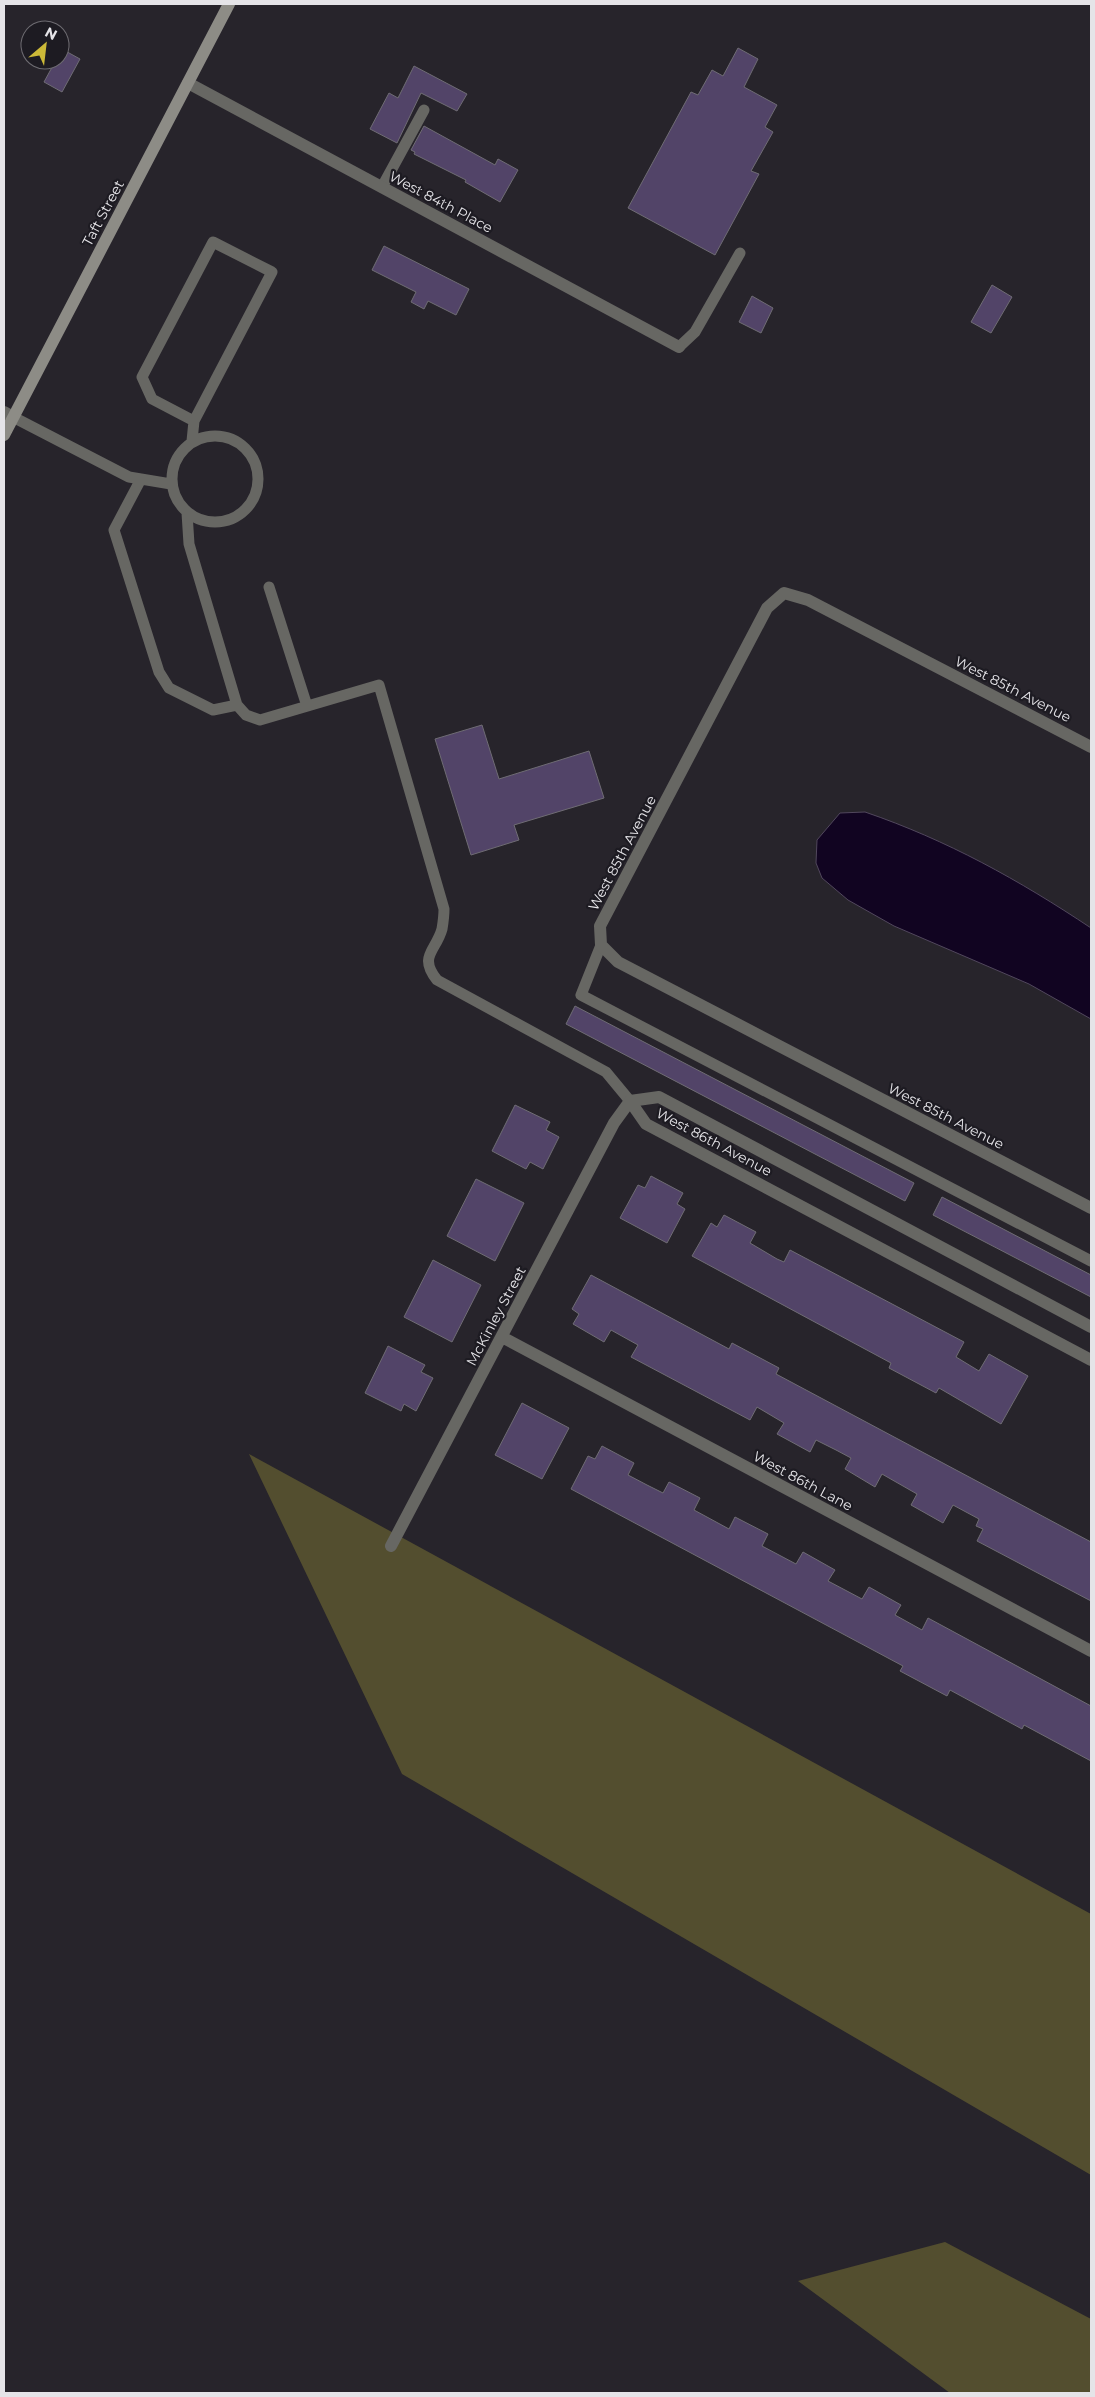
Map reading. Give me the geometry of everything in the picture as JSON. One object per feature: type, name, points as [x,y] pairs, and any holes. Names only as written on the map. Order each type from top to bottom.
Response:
[{"type":"main road","name":"Taft Street","points":[[4,435],[8,415],[229,4]]},
{"type":"street","name":"West 84th Place","points":[[188,82],[679,347]]},
{"type":"street","name":"West 85th Avenue","points":[[1091,747],[808,600],[784,593],[767,608],[600,926],[601,945],[618,962],[1091,1208]]},
{"type":"street","name":"West 86th Avenue","points":[[1091,1326],[658,1097],[630,1101],[646,1124],[1091,1360]]},
{"type":"street","name":"McKinley Street","points":[[391,1546],[614,1123],[630,1101]]},
{"type":"street","name":"West 86th Lane","points":[[502,1337],[1091,1651]]},
{"type":"lane","points":[[382,188],[424,110]]},
{"type":"lane","points":[[192,441],[194,421],[272,272],[213,242],[142,377],[152,399],[194,421]]},
{"type":"lane","points":[[679,347],[696,332],[740,253]]},
{"type":"lane","points":[[8,415],[129,477],[171,484]]},
{"type":"lane","points":[[206,436],[221,436],[234,440],[246,449],[254,461],[258,475],[257,490],[252,503],[242,514],[229,520],[214,522],[200,520],[187,513],[179,504],[171,484],[172,472],[175,460],[182,449],[192,441],[206,436]]},
{"type":"lane","points":[[141,479],[114,530],[159,672],[169,688],[213,710],[237,705]]},
{"type":"lane","points":[[187,513],[189,544],[237,705],[246,715],[260,720],[379,685],[444,909],[442,930],[429,955],[429,969],[437,980],[606,1072],[630,1101]]},
{"type":"lane","points":[[269,587],[307,706]]},
{"type":"lane","points":[[601,945],[581,995],[1091,1260]]},
{"type":"shaded area","points":[[865,812],[925,835],[982,862],[1091,928],[1091,1019],[1029,984],[894,926],[848,900],[822,878],[816,863],[817,840],[840,813]]},
{"type":"shaded area","points":[[249,1454],[1091,1914],[1091,2175],[402,1774]]},
{"type":"shaded area","points":[[945,2242],[1091,2319],[1091,2393],[950,2393],[798,2281]]},
{"type":"building","points":[[738,48],[758,59],[744,87],[777,105],[765,127],[773,132],[751,171],[759,174],[715,255],[628,208],[691,92],[698,95],[712,70],[723,76]]},
{"type":"building","points":[[70,54],[80,59],[62,92],[44,82],[51,70],[70,70]]},
{"type":"building","points":[[414,66],[467,94],[457,111],[421,93],[397,143],[370,129],[389,93],[398,98]]},
{"type":"building","points":[[424,126],[495,165],[498,159],[518,170],[500,202],[465,182],[466,180],[414,154],[415,152],[411,150]]},
{"type":"building","points":[[384,246],[469,289],[456,315],[428,301],[424,309],[411,302],[416,292],[372,270]]},
{"type":"building","points":[[992,285],[1012,297],[991,333],[971,322]]},
{"type":"building","points":[[752,296],[773,308],[761,333],[739,322]]},
{"type":"building","points":[[482,725],[499,779],[589,751],[604,798],[514,825],[519,840],[471,855],[435,739]]},
{"type":"building","points":[[575,1006],[914,1183],[905,1201],[566,1024]]},
{"type":"building","points":[[515,1105],[550,1122],[546,1130],[559,1137],[543,1169],[530,1162],[526,1169],[492,1151]]},
{"type":"building","points":[[651,1176],[683,1193],[677,1204],[685,1209],[667,1243],[620,1218],[638,1185],[645,1188]]},
{"type":"building","points":[[476,1179],[524,1203],[495,1261],[447,1236]]},
{"type":"building","points":[[942,1197],[1091,1275],[1091,1297],[933,1215]]},
{"type":"building","points":[[724,1215],[756,1232],[750,1243],[777,1259],[784,1262],[790,1250],[964,1342],[956,1357],[979,1371],[989,1354],[1028,1376],[1001,1424],[939,1388],[936,1393],[889,1368],[891,1363],[692,1256],[711,1223],[717,1227]]},
{"type":"building","points":[[433,1260],[481,1285],[452,1342],[404,1317]]},
{"type":"building","points":[[591,1275],[729,1349],[732,1343],[779,1368],[776,1374],[1091,1542],[1091,1601],[977,1541],[983,1529],[976,1526],[979,1519],[953,1505],[943,1523],[911,1505],[917,1494],[882,1474],[875,1487],[845,1469],[851,1458],[816,1440],[810,1452],[777,1434],[784,1423],[757,1407],[750,1420],[631,1357],[638,1345],[611,1330],[604,1342],[573,1324],[579,1314],[572,1309]]},
{"type":"building","points":[[388,1346],[425,1365],[421,1372],[433,1378],[416,1411],[404,1404],[401,1411],[365,1393]]},
{"type":"building","points":[[522,1403],[569,1428],[542,1479],[495,1455]]},
{"type":"building","points":[[602,1446],[634,1463],[628,1475],[663,1493],[669,1482],[700,1498],[694,1510],[729,1529],[735,1517],[768,1534],[762,1546],[796,1564],[803,1552],[835,1570],[828,1581],[862,1599],[869,1587],[901,1605],[895,1615],[922,1630],[928,1618],[1091,1706],[1091,1761],[1024,1725],[1022,1729],[950,1690],[947,1696],[900,1671],[903,1666],[571,1489],[588,1456],[595,1459]]}]
